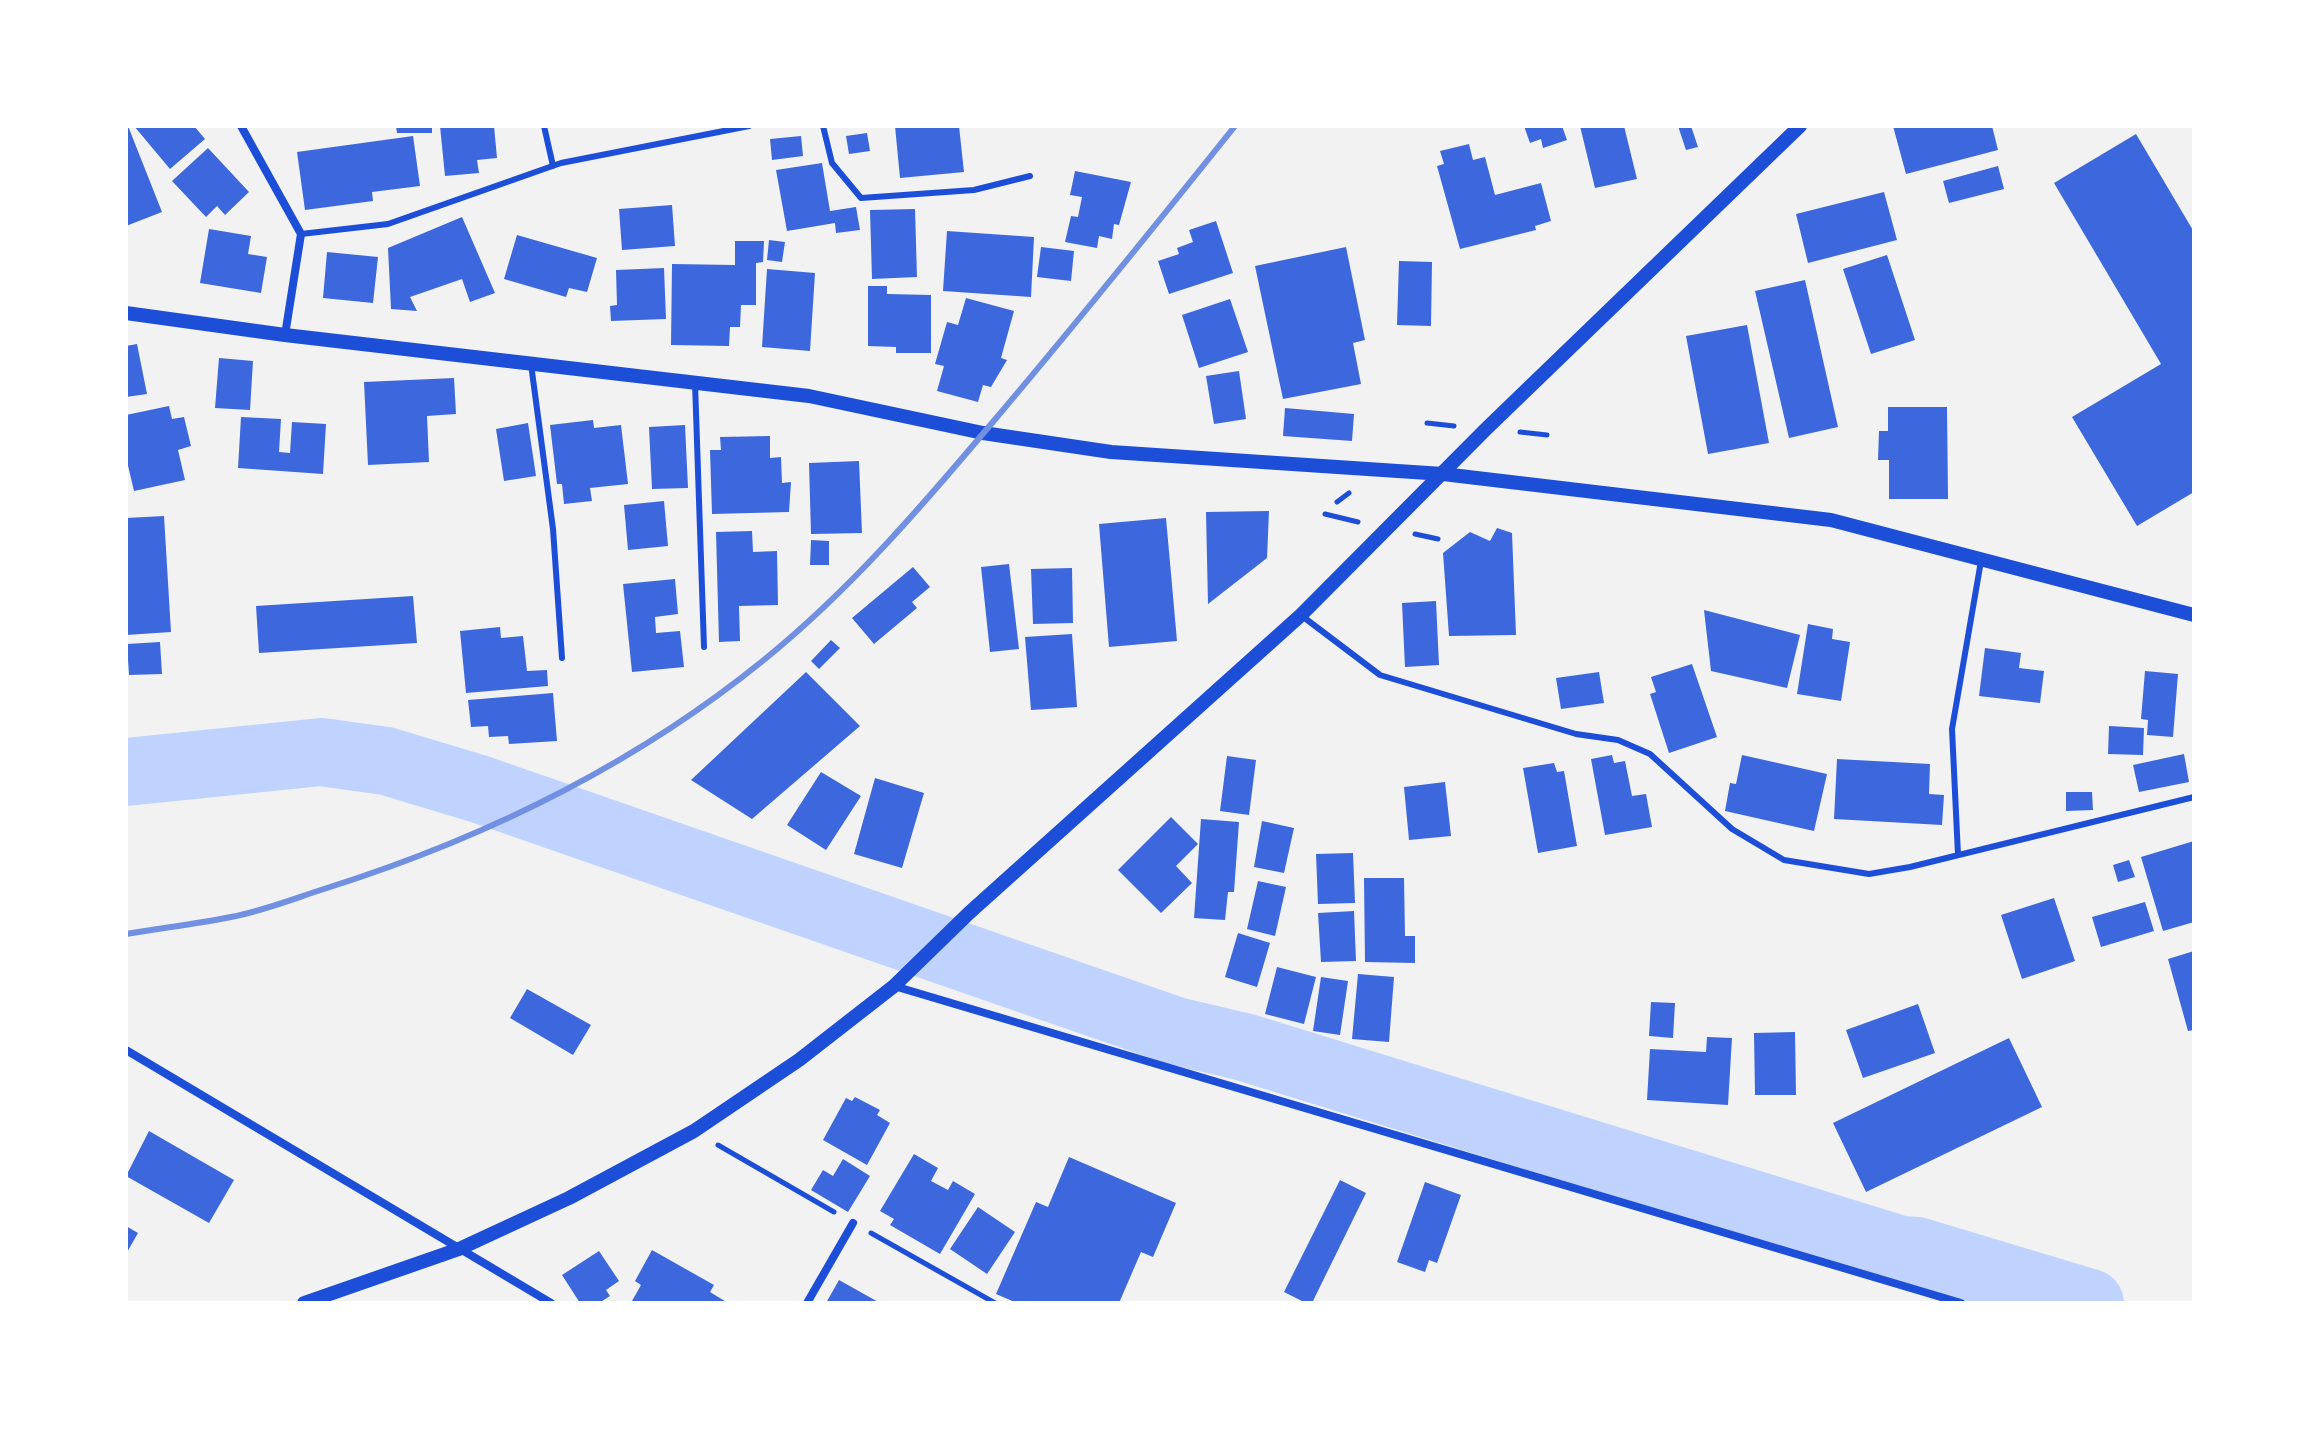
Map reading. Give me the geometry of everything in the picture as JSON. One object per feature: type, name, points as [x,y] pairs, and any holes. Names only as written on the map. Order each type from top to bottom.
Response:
[{"type":"street","points":[[241,126],[301,234],[285,335]]},
{"type":"street","points":[[304,1303],[459,1249],[569,1198],[694,1131],[799,1060],[894,986],[969,913],[1301,615],[1800,126]]},
{"type":"street","points":[[126,313],[285,335],[809,396],[983,433],[1111,452],[1443,474],[1831,520],[2194,615]]},
{"type":"street","points":[[894,986],[1958,1303]]},
{"type":"street","points":[[126,1050],[551,1303]]},
{"type":"street","points":[[807,1303],[853,1223]]},
{"type":"lane","points":[[544,126],[553,166]]},
{"type":"lane","points":[[301,234],[388,224],[553,166],[749,126]]},
{"type":"lane","points":[[823,126],[832,163],[861,198],[974,190],[1030,176]]},
{"type":"lane","points":[[531,364],[553,529],[562,658]]},
{"type":"lane","points":[[694,383],[704,647]]},
{"type":"lane","points":[[1958,855],[1952,729],[1981,559]]},
{"type":"lane","points":[[1301,615],[1380,675],[1576,734],[1618,740],[1650,754],[1732,829],[1784,860],[1869,874],[2194,797]]},
{"type":"building","points":[[134,126],[194,126],[205,139],[170,169]]},
{"type":"building","points":[[396,126],[432,126],[432,133],[397,133]]},
{"type":"building","points":[[440,126],[494,126],[497,158],[477,160],[479,173],[445,176]]},
{"type":"building","points":[[895,126],[959,126],[964,172],[900,178]]},
{"type":"building","points":[[1524,126],[1562,126],[1567,140],[1543,148],[1541,139],[1530,143]]},
{"type":"building","points":[[1580,126],[1624,126],[1637,179],[1595,188]]},
{"type":"building","points":[[1678,126],[1691,126],[1698,147],[1686,150]]},
{"type":"building","points":[[1893,126],[1992,126],[1998,150],[1906,174]]},
{"type":"building","points":[[126,127],[162,212],[126,226]]},
{"type":"building","points":[[867,133],[870,151],[849,154],[846,136]]},
{"type":"building","points":[[2136,134],[2194,232],[2194,492],[2137,526],[2072,417],[2161,364],[2054,183]]},
{"type":"building","points":[[413,136],[420,186],[372,192],[373,201],[305,210],[297,152]]},
{"type":"building","points":[[801,136],[803,156],[772,160],[770,139]]},
{"type":"building","points":[[1469,144],[1473,160],[1485,157],[1495,195],[1541,183],[1551,221],[1535,226],[1536,230],[1460,249],[1437,166],[1444,164],[1440,151]]},
{"type":"building","points":[[208,148],[249,192],[225,215],[217,206],[206,217],[172,181]]},
{"type":"building","points":[[822,163],[830,211],[856,207],[860,230],[836,233],[835,223],[787,231],[776,170]]},
{"type":"building","points":[[1998,166],[2004,189],[1949,203],[1943,181]]},
{"type":"building","points":[[1075,171],[1131,182],[1119,225],[1114,224],[1112,239],[1099,236],[1097,248],[1065,242],[1071,216],[1078,217],[1082,197],[1070,195]]},
{"type":"building","points":[[1884,192],[1897,240],[1808,263],[1796,214]]},
{"type":"building","points":[[672,205],[675,246],[622,250],[619,209]]},
{"type":"building","points":[[915,209],[917,277],[872,279],[870,210]]},
{"type":"building","points":[[462,217],[495,293],[470,302],[462,279],[410,297],[417,311],[391,309],[388,248]]},
{"type":"building","points":[[1216,221],[1233,273],[1169,294],[1158,261],[1179,254],[1177,248],[1193,242],[1189,230]]},
{"type":"building","points":[[209,229],[251,236],[248,254],[267,257],[261,293],[200,283]]},
{"type":"building","points":[[947,231],[1034,237],[1031,297],[943,291]]},
{"type":"building","points":[[517,235],[597,258],[587,292],[569,288],[566,297],[504,279]]},
{"type":"building","points":[[769,240],[785,242],[782,262],[767,260]]},
{"type":"building","points":[[735,241],[764,241],[763,262],[756,263],[756,305],[741,305],[740,327],[730,327],[729,346],[671,345],[672,264],[735,265]]},
{"type":"building","points":[[1041,247],[1074,251],[1071,281],[1037,277]]},
{"type":"building","points":[[1346,247],[1365,340],[1353,343],[1361,384],[1283,399],[1255,266]]},
{"type":"building","points":[[327,252],[378,257],[373,303],[323,298]]},
{"type":"building","points":[[1887,255],[1915,340],[1871,354],[1843,269]]},
{"type":"building","points":[[1399,261],[1432,262],[1431,326],[1397,325]]},
{"type":"building","points":[[664,268],[666,319],[611,321],[610,306],[617,305],[616,270]]},
{"type":"building","points":[[767,269],[815,273],[810,351],[762,347]]},
{"type":"building","points":[[1805,280],[1838,427],[1789,438],[1755,291]]},
{"type":"building","points":[[868,286],[887,286],[887,294],[931,295],[931,353],[896,353],[896,347],[868,346]]},
{"type":"building","points":[[966,298],[1014,311],[1001,358],[1007,360],[991,387],[983,385],[978,402],[937,391],[944,366],[935,364],[947,322],[958,325]]},
{"type":"building","points":[[1230,299],[1248,352],[1199,368],[1182,315]]},
{"type":"building","points":[[1747,325],[1769,443],[1708,454],[1686,336]]},
{"type":"building","points":[[137,344],[147,394],[126,397],[126,346]]},
{"type":"building","points":[[219,358],[253,361],[250,410],[215,408]]},
{"type":"building","points":[[1239,371],[1246,419],[1214,424],[1206,376]]},
{"type":"building","points":[[454,378],[456,414],[427,416],[429,462],[368,465],[364,382]]},
{"type":"building","points":[[169,406],[172,419],[184,417],[191,446],[178,450],[185,480],[134,491],[126,457],[126,415]]},
{"type":"building","points":[[1888,407],[1947,407],[1948,499],[1889,499],[1889,460],[1878,460],[1879,431],[1888,431]]},
{"type":"building","points":[[1285,408],[1354,414],[1352,441],[1283,436]]},
{"type":"building","points":[[241,417],[281,419],[279,452],[290,453],[292,422],[326,424],[323,474],[238,468]]},
{"type":"building","points":[[593,420],[594,428],[621,425],[628,484],[590,488],[592,501],[564,504],[562,484],[557,484],[550,425]]},
{"type":"building","points":[[528,423],[536,476],[504,481],[496,429]]},
{"type":"building","points":[[685,425],[688,488],[652,489],[649,427]]},
{"type":"building","points":[[770,436],[770,458],[781,457],[782,483],[791,482],[789,512],[712,514],[710,450],[721,450],[720,437]]},
{"type":"building","points":[[859,461],[862,533],[811,534],[809,463]]},
{"type":"building","points":[[664,501],[668,546],[628,550],[624,505]]},
{"type":"building","points":[[1269,511],[1267,558],[1208,604],[1206,512]]},
{"type":"building","points":[[164,516],[171,632],[126,635],[126,518]]},
{"type":"building","points":[[1166,518],[1177,641],[1109,647],[1099,524]]},
{"type":"building","points":[[1497,528],[1512,533],[1516,635],[1449,636],[1443,553],[1470,532],[1490,541]]},
{"type":"building","points":[[752,531],[753,552],[777,551],[778,605],[739,606],[740,641],[719,642],[716,532]]},
{"type":"building","points":[[811,540],[829,541],[829,565],[810,565]]},
{"type":"building","points":[[1009,564],[1019,649],[990,652],[981,567]]},
{"type":"building","points":[[913,567],[930,587],[912,602],[917,608],[874,644],[852,618]]},
{"type":"building","points":[[1072,568],[1073,623],[1033,624],[1031,569]]},
{"type":"building","points":[[675,579],[678,614],[655,617],[656,633],[680,631],[684,667],[632,672],[623,584]]},
{"type":"building","points":[[413,596],[417,643],[259,653],[256,606]]},
{"type":"building","points":[[1436,601],[1439,665],[1405,667],[1402,603]]},
{"type":"building","points":[[1704,610],[1800,635],[1787,688],[1711,671]]},
{"type":"building","points":[[1808,624],[1833,629],[1832,639],[1850,642],[1841,701],[1797,694]]},
{"type":"building","points":[[500,627],[501,638],[523,636],[527,671],[547,670],[548,686],[466,693],[460,631]]},
{"type":"building","points":[[1072,634],[1077,707],[1031,710],[1025,637]]},
{"type":"building","points":[[831,640],[840,648],[819,669],[811,661]]},
{"type":"building","points":[[160,642],[162,674],[129,675],[127,644]]},
{"type":"building","points":[[1985,648],[2021,653],[2019,668],[2044,671],[2040,703],[1979,696]]},
{"type":"building","points":[[1692,664],[1717,737],[1669,753],[1650,694],[1656,692],[1651,677]]},
{"type":"building","points":[[2145,671],[2178,674],[2173,737],[2147,735],[2148,720],[2141,719]]},
{"type":"building","points":[[806,672],[860,726],[752,819],[691,780]]},
{"type":"building","points":[[1599,672],[1604,703],[1561,709],[1556,678]]},
{"type":"building","points":[[553,693],[557,741],[509,744],[508,736],[489,737],[488,726],[471,727],[468,700]]},
{"type":"building","points":[[2109,726],[2144,728],[2143,755],[2108,754]]},
{"type":"building","points":[[2184,754],[2189,782],[2139,792],[2133,765]]},
{"type":"building","points":[[1612,755],[1614,763],[1625,761],[1632,796],[1646,794],[1652,827],[1605,835],[1591,759]]},
{"type":"building","points":[[1742,755],[1827,774],[1814,831],[1725,811],[1730,783],[1736,784]]},
{"type":"building","points":[[1227,756],[1256,760],[1249,815],[1220,811]]},
{"type":"building","points":[[1837,759],[1930,764],[1929,794],[1944,795],[1942,825],[1834,819]]},
{"type":"building","points":[[1554,763],[1557,772],[1564,771],[1577,846],[1538,853],[1523,768]]},
{"type":"building","points":[[821,772],[861,796],[826,850],[787,825]]},
{"type":"building","points":[[875,778],[924,793],[902,868],[854,854]]},
{"type":"building","points":[[1445,782],[1451,836],[1409,840],[1404,787]]},
{"type":"building","points":[[2066,792],[2092,792],[2093,810],[2066,811]]},
{"type":"building","points":[[1171,817],[1198,844],[1176,866],[1192,883],[1161,913],[1118,870]]},
{"type":"building","points":[[1201,819],[1239,822],[1234,892],[1228,892],[1225,920],[1194,918]]},
{"type":"building","points":[[1262,821],[1294,828],[1284,873],[1254,867]]},
{"type":"building","points":[[2194,841],[2194,922],[2163,931],[2141,857]]},
{"type":"building","points":[[1353,853],[1355,903],[1318,904],[1316,854]]},
{"type":"building","points":[[2129,860],[2135,877],[2118,882],[2113,865]]},
{"type":"building","points":[[1364,878],[1404,878],[1405,936],[1415,936],[1415,963],[1365,962]]},
{"type":"building","points":[[1258,881],[1286,887],[1275,936],[1247,929]]},
{"type":"building","points":[[2054,898],[2075,961],[2022,979],[2001,915]]},
{"type":"building","points":[[2145,902],[2154,931],[2101,947],[2092,917]]},
{"type":"building","points":[[1354,911],[1356,961],[1321,962],[1318,913]]},
{"type":"building","points":[[1238,933],[1270,943],[1257,987],[1225,977]]},
{"type":"building","points":[[2194,951],[2194,1030],[2188,1031],[2168,959]]},
{"type":"building","points":[[1277,967],[1316,977],[1304,1024],[1265,1014]]},
{"type":"building","points":[[1358,974],[1394,977],[1389,1042],[1352,1039]]},
{"type":"building","points":[[1321,977],[1348,981],[1340,1035],[1313,1031]]},
{"type":"building","points":[[527,989],[591,1025],[573,1055],[510,1018]]},
{"type":"building","points":[[1651,1002],[1675,1003],[1673,1038],[1649,1036]]},
{"type":"building","points":[[1918,1004],[1935,1053],[1863,1078],[1846,1030]]},
{"type":"building","points":[[1795,1032],[1796,1095],[1755,1095],[1754,1033]]},
{"type":"building","points":[[1707,1037],[1732,1038],[1728,1105],[1647,1100],[1650,1049],[1706,1052]]},
{"type":"building","points":[[2009,1038],[2042,1107],[1866,1192],[1833,1123]]},
{"type":"building","points":[[855,1097],[880,1110],[877,1115],[890,1123],[867,1165],[823,1140],[846,1098],[852,1101]]},
{"type":"building","points":[[149,1131],[234,1180],[209,1223],[126,1176]]},
{"type":"building","points":[[914,1154],[938,1168],[931,1181],[948,1190],[953,1181],[975,1194],[940,1254],[890,1225],[894,1219],[880,1211]]},
{"type":"building","points":[[1069,1157],[1176,1203],[1153,1257],[1141,1252],[1119,1303],[1017,1303],[996,1294],[1036,1202],[1048,1207]]},
{"type":"building","points":[[843,1159],[870,1176],[848,1212],[811,1190],[823,1170],[833,1176]]},
{"type":"building","points":[[1340,1180],[1366,1193],[1312,1303],[1306,1303],[1284,1292]]},
{"type":"building","points":[[1425,1182],[1461,1195],[1437,1263],[1429,1260],[1425,1272],[1397,1262]]},
{"type":"building","points":[[978,1207],[1015,1232],[987,1274],[950,1249]]},
{"type":"building","points":[[126,1226],[138,1233],[126,1254]]},
{"type":"building","points":[[652,1250],[714,1285],[710,1292],[728,1303],[632,1301],[641,1285],[635,1281]]},
{"type":"building","points":[[599,1251],[619,1281],[606,1290],[610,1296],[599,1303],[580,1303],[562,1275]]},
{"type":"building","points":[[839,1280],[880,1303],[826,1303]]},
{"type":"waterway","points":[[126,772],[321,752],[386,761],[479,789],[1176,1031],[1244,1047],[1901,1250],[1917,1251],[2090,1303]]},
{"type":"railway","points":[[126,934],[255,911],[444,846],[557,794],[664,732],[716,697],[826,605],[912,516],[1054,349],[1235,126]]}]
